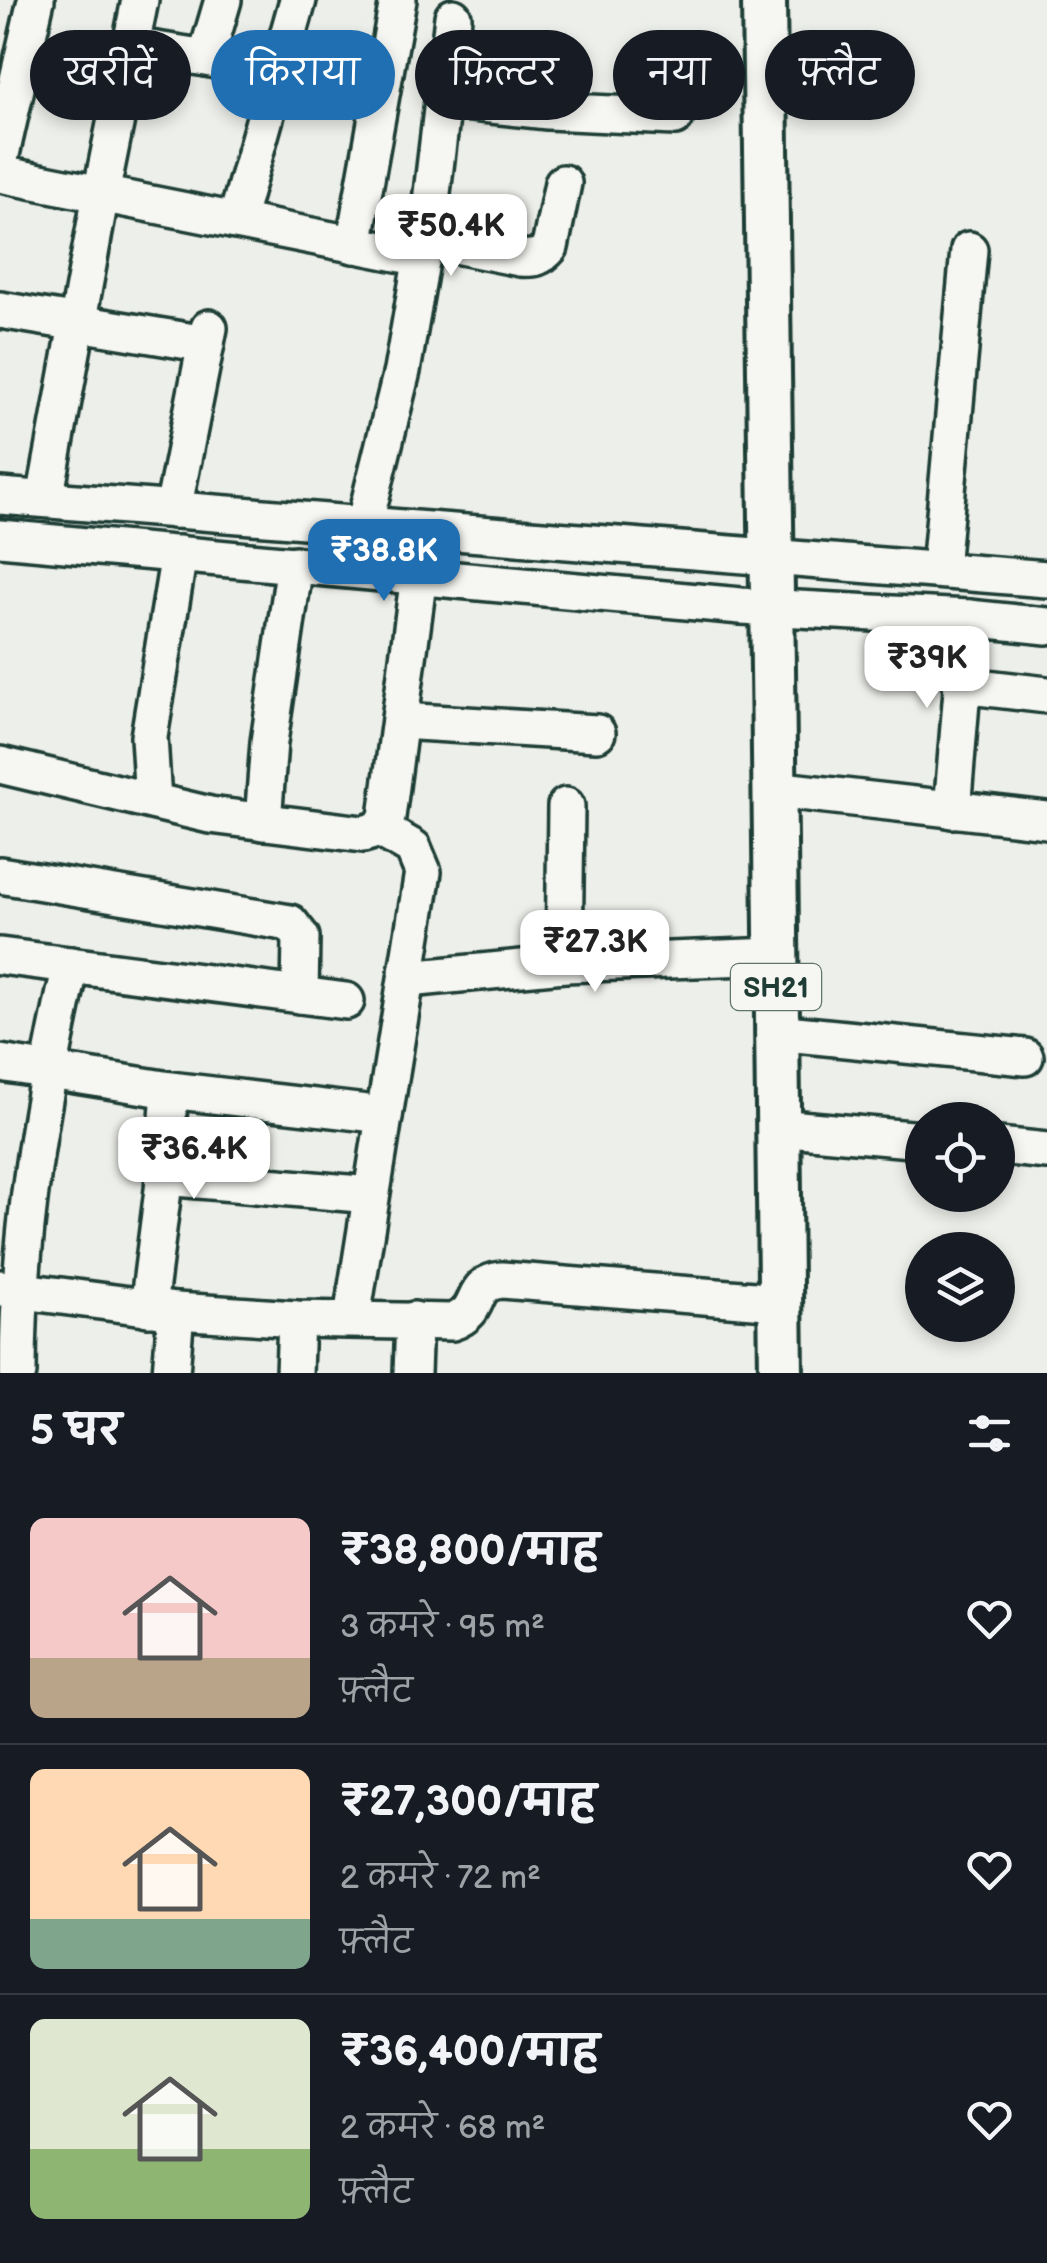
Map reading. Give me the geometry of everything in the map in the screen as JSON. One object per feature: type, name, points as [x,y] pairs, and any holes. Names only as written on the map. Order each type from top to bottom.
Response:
[{"type":"main road","name":"SH21","points":[[764,0],[781,1373]]},
{"type":"street","points":[[0,159],[36,0]]},
{"type":"street","points":[[134,30],[140,0]]},
{"type":"street","points":[[206,58],[223,0]]},
{"type":"street","points":[[289,30],[298,0]]},
{"type":"street","points":[[354,245],[398,0]]},
{"type":"street","points":[[451,30],[453,17]]},
{"type":"street","points":[[191,56],[211,59]]},
{"type":"street","points":[[46,499],[116,120]]},
{"type":"street","points":[[236,221],[263,120]]},
{"type":"street","points":[[364,525],[402,372],[440,120]]},
{"type":"street","points":[[0,174],[354,245],[534,259],[550,247],[563,182]]},
{"type":"street","points":[[940,569],[969,250]]},
{"type":"street","points":[[0,310],[76,323],[208,336],[173,510]]},
{"type":"street","points":[[0,496],[364,525],[772,583],[968,618],[1047,626]]},
{"type":"street","points":[[0,538],[420,575],[772,583],[940,569],[1047,580]]},
{"type":"street","points":[[153,802],[149,737],[179,554]]},
{"type":"street","points":[[263,822],[269,742],[295,564]]},
{"type":"street","points":[[0,765],[210,815],[363,834],[380,829],[387,817],[420,575]]},
{"type":"street","points":[[952,810],[968,618]]},
{"type":"street","points":[[961,685],[1047,695]]},
{"type":"street","points":[[400,721],[597,733]]},
{"type":"street","points":[[773,789],[1047,820]]},
{"type":"street","points":[[564,964],[566,806]]},
{"type":"street","points":[[352,1318],[423,872],[413,848],[380,829]]},
{"type":"street","points":[[0,875],[290,923],[301,937],[300,995]]},
{"type":"street","points":[[0,956],[346,1001]]},
{"type":"street","points":[[408,979],[564,964],[776,956]]},
{"type":"street","points":[[18,1373],[9,1289],[14,1213],[70,965]]},
{"type":"street","points":[[776,1032],[1025,1057]]},
{"type":"street","points":[[0,1063],[170,1090],[384,1115]]},
{"type":"street","points":[[170,1090],[162,1309],[171,1373]]},
{"type":"street","points":[[778,1127],[905,1138]]},
{"type":"street","points":[[1015,1148],[1047,1151]]},
{"type":"street","points":[[164,1176],[371,1195]]},
{"type":"street","points":[[9,1289],[162,1309],[296,1319],[452,1322],[465,1318],[474,1307],[479,1288],[487,1282],[502,1280],[780,1302]]},
{"type":"street","points":[[294,1373],[296,1319]]},
{"type":"street","points":[[412,1373],[414,1320]]}]
